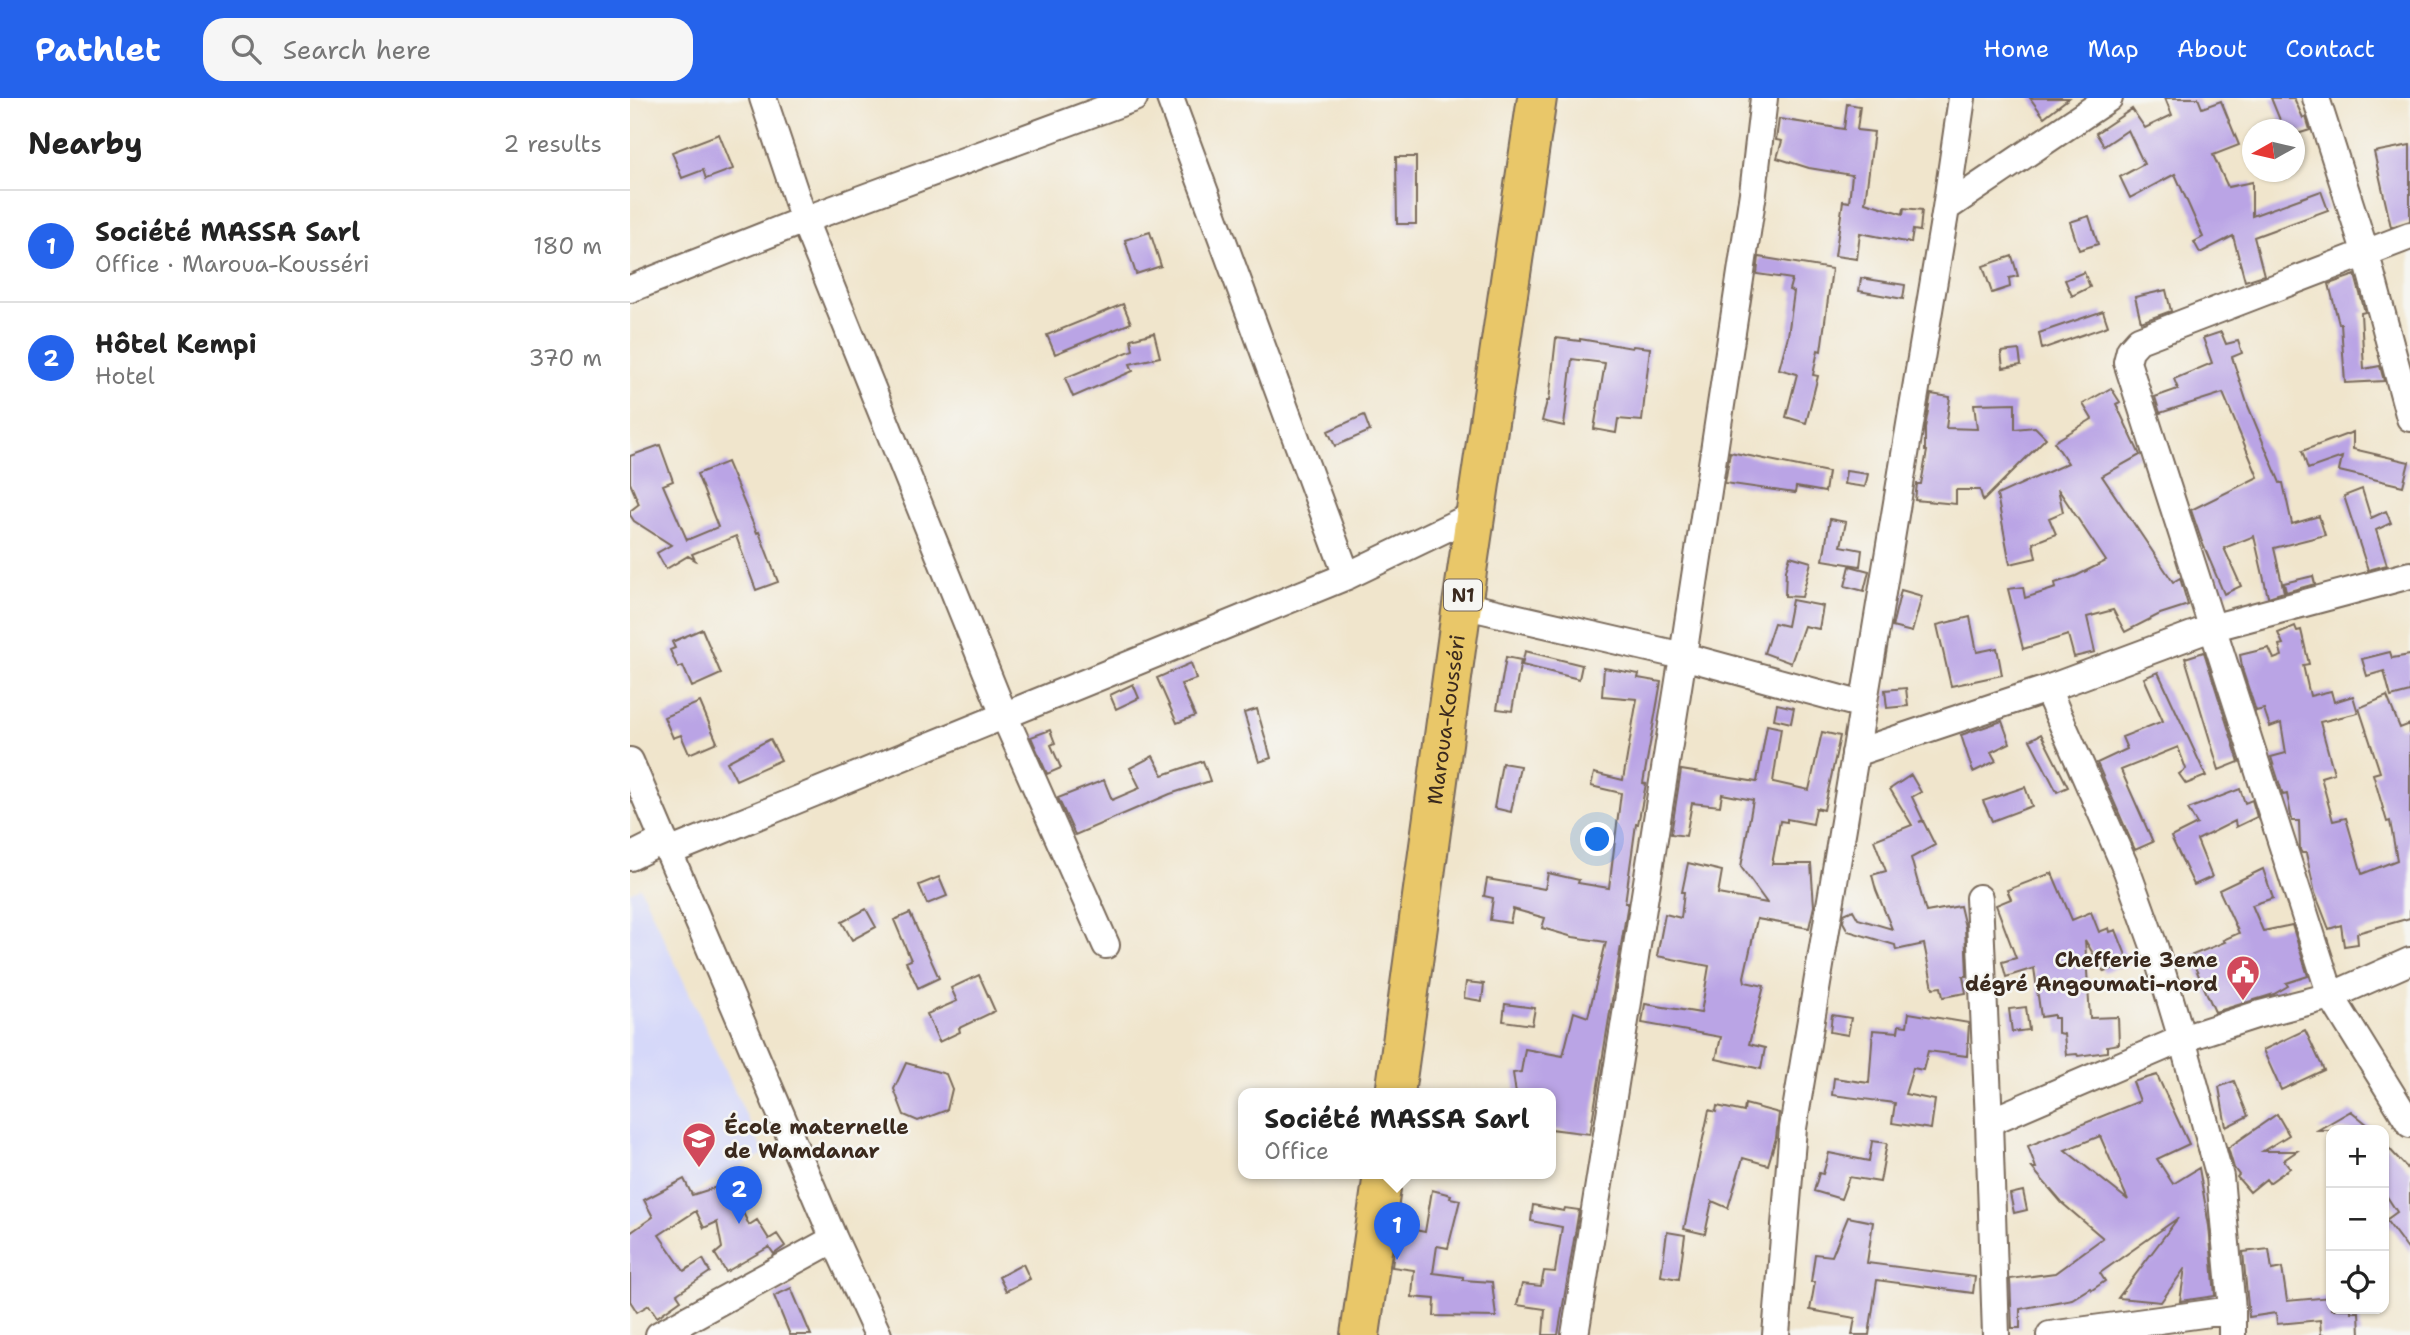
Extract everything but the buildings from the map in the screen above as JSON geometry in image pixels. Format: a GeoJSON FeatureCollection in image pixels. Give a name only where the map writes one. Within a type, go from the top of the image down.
{"type":"FeatureCollection","features":[{"type":"Feature","properties":{"kind":"highway","name":"Maroua-Kousséri"},"geometry":{"type":"LineString","coordinates":[[1396,1088],[1462,605],[1537,98]]}},
{"type":"Feature","properties":{"kind":"highway"},"geometry":{"type":"LineString","coordinates":[[1360,1335],[1383,1179]]}},
{"type":"Feature","properties":{"kind":"street"},"geometry":{"type":"LineString","coordinates":[[763,98],[804,220],[1004,715],[1106,946]]}},
{"type":"Feature","properties":{"kind":"street"},"geometry":{"type":"LineString","coordinates":[[630,289],[804,220],[1134,98]]}},
{"type":"Feature","properties":{"kind":"street"},"geometry":{"type":"LineString","coordinates":[[1170,98],[1347,576]]}},
{"type":"Feature","properties":{"kind":"street"},"geometry":{"type":"LineString","coordinates":[[1575,1335],[1683,656],[1753,193],[1764,98]]}},
{"type":"Feature","properties":{"kind":"street"},"geometry":{"type":"LineString","coordinates":[[1776,1335],[1793,1128],[1962,98]]}},
{"type":"Feature","properties":{"kind":"street"},"geometry":{"type":"LineString","coordinates":[[1946,208],[2109,98]]}},
{"type":"Feature","properties":{"kind":"street"},"geometry":{"type":"LineString","coordinates":[[2316,98],[2365,251],[2410,418]]}},
{"type":"Feature","properties":{"kind":"street"},"geometry":{"type":"LineString","coordinates":[[2410,236],[2365,251],[2140,340],[2130,350],[2127,362],[2331,996],[2410,1124]]}},
{"type":"Feature","properties":{"kind":"street"},"geometry":{"type":"LineString","coordinates":[[630,857],[667,846],[1004,715],[1347,576],[1476,514]]}},
{"type":"Feature","properties":{"kind":"street"},"geometry":{"type":"LineString","coordinates":[[1854,753],[2047,689],[2211,628],[2410,575]]}},
{"type":"Feature","properties":{"kind":"street"},"geometry":{"type":"LineString","coordinates":[[1462,605],[1683,656],[1863,705]]}},
{"type":"Feature","properties":{"kind":"street"},"geometry":{"type":"LineString","coordinates":[[2047,689],[2127,871],[2155,949],[2182,1039],[2220,1177],[2232,1323],[2050,1335]]}},
{"type":"Feature","properties":{"kind":"street"},"geometry":{"type":"LineString","coordinates":[[630,761],[834,1239],[878,1335]]}},
{"type":"Feature","properties":{"kind":"street"},"geometry":{"type":"LineString","coordinates":[[1979,898],[1996,1335]]}},
{"type":"Feature","properties":{"kind":"street"},"geometry":{"type":"LineString","coordinates":[[1989,1122],[2182,1039],[2256,1014],[2331,996],[2410,961]]}},
{"type":"Feature","properties":{"kind":"street"},"geometry":{"type":"LineString","coordinates":[[659,1335],[834,1239]]}},
{"type":"Feature","properties":{"kind":"shaded area"},"geometry":{"type":"Polygon","coordinates":[[[640,887],[764,1154],[630,1227],[630,892],[640,887]]]}},
{"type":"Feature","properties":{"kind":"place","name":"Chefferie 3eme dégré Angoumati-nord"},"geometry":{"type":"Point","coordinates":[2243,1002]}},
{"type":"Feature","properties":{"kind":"place","name":"École maternelle de Wamdanar"},"geometry":{"type":"Point","coordinates":[699,1169]}},
{"type":"Feature","properties":{"kind":"place","name":"Hôtel Kempi"},"geometry":{"type":"Point","coordinates":[739,1224]}},
{"type":"Feature","properties":{"kind":"place","name":"Société MASSA Sarl"},"geometry":{"type":"Point","coordinates":[1397,1260]}}]}
